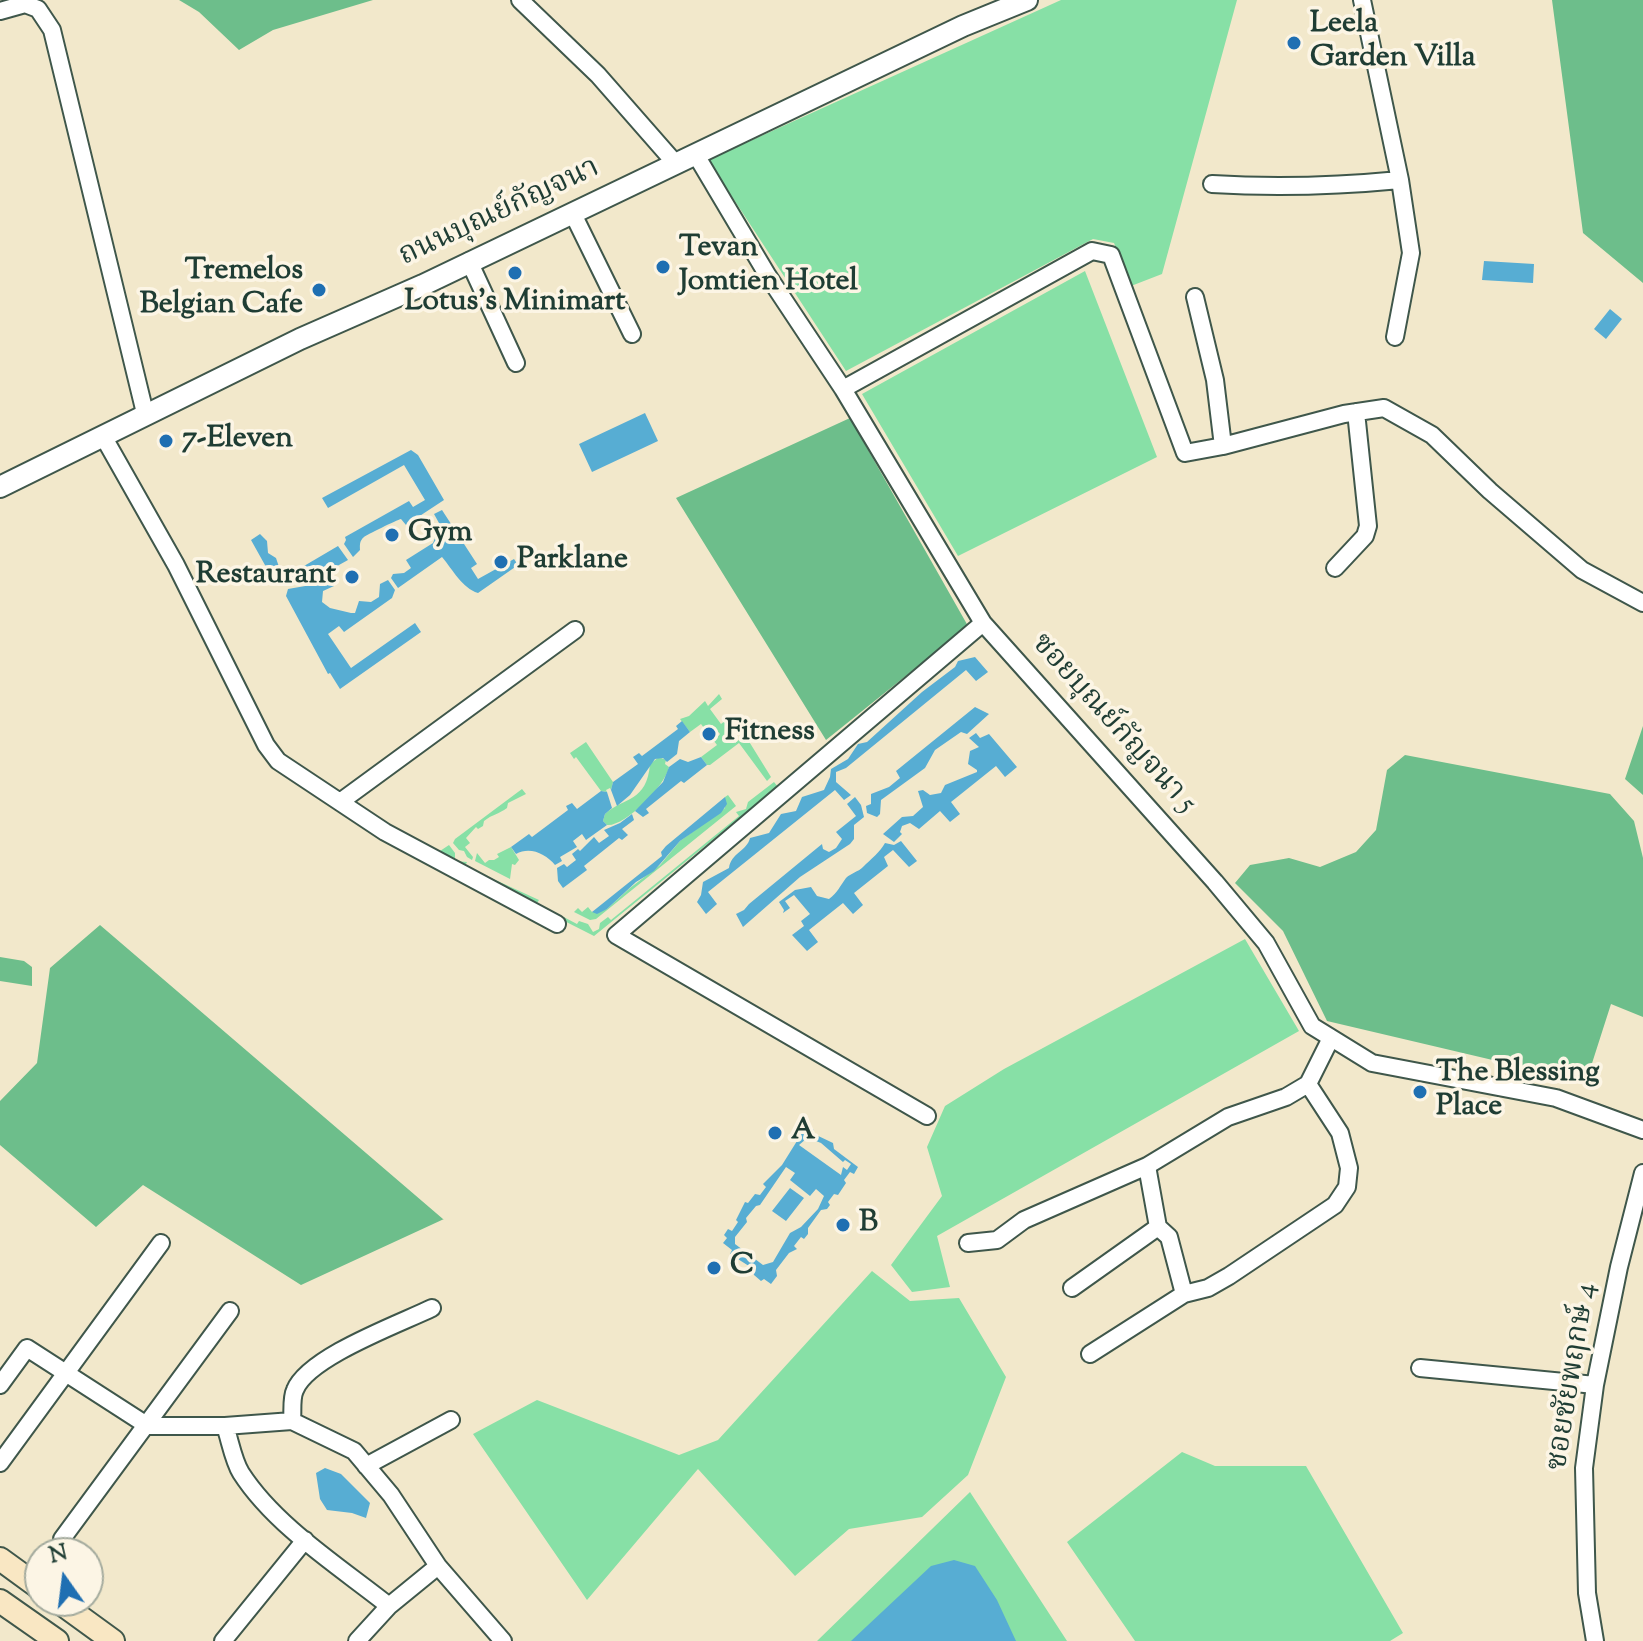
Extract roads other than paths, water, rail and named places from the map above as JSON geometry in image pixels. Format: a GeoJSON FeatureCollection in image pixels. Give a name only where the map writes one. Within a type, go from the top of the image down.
{"type":"FeatureCollection","features":[{"type":"Feature","properties":{"kind":"main road"},"geometry":{"type":"LineString","coordinates":[[0,1559],[24,1576]]}},
{"type":"Feature","properties":{"kind":"main road"},"geometry":{"type":"LineString","coordinates":[[0,1601],[57,1641]]}},
{"type":"Feature","properties":{"kind":"main road"},"geometry":{"type":"LineString","coordinates":[[80,1617],[113,1641]]}},
{"type":"Feature","properties":{"kind":"street"},"geometry":{"type":"LineString","coordinates":[[520,0],[598,75],[676,164]]}},
{"type":"Feature","properties":{"kind":"street","name":"ถนนบุณย์กัญจนา"},"geometry":{"type":"LineString","coordinates":[[0,487],[145,413],[573,214],[963,26],[1027,0]]}},
{"type":"Feature","properties":{"kind":"street"},"geometry":{"type":"LineString","coordinates":[[1362,0],[1400,180],[1411,253],[1395,337]]}},
{"type":"Feature","properties":{"kind":"street"},"geometry":{"type":"LineString","coordinates":[[0,11],[25,4],[38,9],[52,30],[145,413]]}},
{"type":"Feature","properties":{"kind":"street","name":"ซอยบุณย์กัญจนา 5"},"geometry":{"type":"LineString","coordinates":[[696,155],[768,276],[843,389],[983,623],[1266,943],[1312,1026],[1372,1063],[1556,1098],[1643,1130]]}},
{"type":"Feature","properties":{"kind":"street"},"geometry":{"type":"LineString","coordinates":[[1212,184],[1236,187],[1349,185],[1400,180]]}},
{"type":"Feature","properties":{"kind":"street"},"geometry":{"type":"LineString","coordinates":[[573,214],[632,334]]}},
{"type":"Feature","properties":{"kind":"street"},"geometry":{"type":"LineString","coordinates":[[843,389],[1092,251],[1111,255],[1185,453],[1384,408],[1432,435],[1490,491],[1582,570],[1643,603]]}},
{"type":"Feature","properties":{"kind":"street"},"geometry":{"type":"LineString","coordinates":[[469,261],[516,363]]}},
{"type":"Feature","properties":{"kind":"street"},"geometry":{"type":"LineString","coordinates":[[1195,297],[1215,380],[1223,446]]}},
{"type":"Feature","properties":{"kind":"street"},"geometry":{"type":"LineString","coordinates":[[1335,568],[1365,536],[1368,526],[1356,412]]}},
{"type":"Feature","properties":{"kind":"street"},"geometry":{"type":"LineString","coordinates":[[103,436],[176,565],[266,745],[278,761],[385,832],[557,924]]}},
{"type":"Feature","properties":{"kind":"street"},"geometry":{"type":"LineString","coordinates":[[927,1116],[616,935],[983,623]]}},
{"type":"Feature","properties":{"kind":"street"},"geometry":{"type":"LineString","coordinates":[[340,802],[575,630]]}},
{"type":"Feature","properties":{"kind":"street"},"geometry":{"type":"LineString","coordinates":[[968,1243],[997,1240],[1024,1220],[1147,1166],[1228,1117],[1286,1097],[1308,1084],[1331,1038]]}},
{"type":"Feature","properties":{"kind":"street"},"geometry":{"type":"LineString","coordinates":[[1090,1354],[1184,1294],[1208,1288],[1335,1205],[1347,1187],[1349,1168],[1340,1133],[1308,1084]]}},
{"type":"Feature","properties":{"kind":"street"},"geometry":{"type":"LineString","coordinates":[[1147,1166],[1158,1227],[1169,1237],[1184,1294]]}},
{"type":"Feature","properties":{"kind":"street","name":"ซอยชัยพฤกษ์ 4"},"geometry":{"type":"LineString","coordinates":[[1595,1641],[1587,1593],[1584,1468],[1595,1385],[1619,1267],[1643,1179]]}},
{"type":"Feature","properties":{"kind":"street"},"geometry":{"type":"LineString","coordinates":[[1072,1288],[1158,1227]]}},
{"type":"Feature","properties":{"kind":"street"},"geometry":{"type":"LineString","coordinates":[[0,1463],[161,1243]]}},
{"type":"Feature","properties":{"kind":"street"},"geometry":{"type":"LineString","coordinates":[[292,1421],[294,1390],[310,1369],[328,1357],[432,1308]]}},
{"type":"Feature","properties":{"kind":"street"},"geometry":{"type":"LineString","coordinates":[[64,1537],[230,1311]]}},
{"type":"Feature","properties":{"kind":"street"},"geometry":{"type":"LineString","coordinates":[[0,1385],[27,1348],[148,1426],[225,1426],[292,1421],[354,1451],[391,1495],[438,1566],[501,1640]]}},
{"type":"Feature","properties":{"kind":"street"},"geometry":{"type":"LineString","coordinates":[[1420,1368],[1595,1385]]}},
{"type":"Feature","properties":{"kind":"street"},"geometry":{"type":"LineString","coordinates":[[366,1466],[451,1420]]}},
{"type":"Feature","properties":{"kind":"street"},"geometry":{"type":"LineString","coordinates":[[225,1426],[240,1471],[264,1500],[305,1540],[389,1606]]}},
{"type":"Feature","properties":{"kind":"street"},"geometry":{"type":"LineString","coordinates":[[223,1641],[305,1540]]}},
{"type":"Feature","properties":{"kind":"street"},"geometry":{"type":"LineString","coordinates":[[357,1641],[389,1606],[438,1566]]}},
{"type":"Feature","properties":{"kind":"water"},"geometry":{"type":"Polygon","coordinates":[[[1484,261],[1534,264],[1533,283],[1482,280],[1484,261]]]}},
{"type":"Feature","properties":{"kind":"water"},"geometry":{"type":"Polygon","coordinates":[[[1610,309],[1622,319],[1606,339],[1594,329],[1610,309]]]}},
{"type":"Feature","properties":{"kind":"water"},"geometry":{"type":"Polygon","coordinates":[[[645,413],[658,441],[592,472],[579,444],[645,413]]]}},
{"type":"Feature","properties":{"kind":"water"},"geometry":{"type":"Polygon","coordinates":[[[411,450],[418,455],[444,500],[406,525],[401,519],[366,536],[353,557],[344,544],[345,537],[409,501],[413,507],[425,500],[404,465],[328,508],[322,498],[411,450]]]}},
{"type":"Feature","properties":{"kind":"water"},"geometry":{"type":"Polygon","coordinates":[[[442,510],[477,564],[471,568],[478,579],[514,559],[518,565],[478,593],[462,583],[442,557],[398,588],[391,578],[393,574],[404,573],[411,568],[406,560],[433,543],[433,532],[444,532],[434,514],[442,510]]]}},
{"type":"Feature","properties":{"kind":"water"},"geometry":{"type":"Polygon","coordinates":[[[260,534],[267,541],[268,553],[276,558],[282,576],[338,546],[348,560],[321,575],[308,575],[288,584],[275,583],[251,540],[260,534]]]}},
{"type":"Feature","properties":{"kind":"water"},"geometry":{"type":"Polygon","coordinates":[[[328,576],[334,586],[323,591],[322,602],[330,608],[351,613],[355,613],[359,601],[371,602],[379,597],[380,584],[388,580],[395,590],[392,598],[344,632],[339,626],[328,634],[351,668],[415,623],[421,632],[340,689],[328,674],[286,596],[288,589],[311,585],[328,576]]]}},
{"type":"Feature","properties":{"kind":"water"},"geometry":{"type":"Polygon","coordinates":[[[975,657],[988,672],[976,681],[966,670],[846,768],[836,772],[836,782],[851,795],[844,800],[835,790],[708,892],[717,904],[706,914],[697,902],[703,882],[729,868],[750,838],[769,833],[781,814],[796,811],[802,797],[824,790],[831,769],[848,759],[858,744],[867,742],[955,667],[958,661],[975,657]]]}},
{"type":"Feature","properties":{"kind":"water"},"geometry":{"type":"Polygon","coordinates":[[[975,707],[989,714],[967,734],[961,732],[935,750],[925,768],[881,800],[877,817],[867,813],[866,806],[871,804],[871,794],[889,787],[900,778],[896,771],[975,707]]]}},
{"type":"Feature","properties":{"kind":"water"},"geometry":{"type":"Polygon","coordinates":[[[682,721],[690,732],[679,741],[677,754],[667,762],[663,758],[655,759],[630,795],[617,806],[611,790],[613,782],[638,764],[633,757],[639,753],[642,756],[678,729],[676,726],[682,721]]]}},
{"type":"Feature","properties":{"kind":"water"},"geometry":{"type":"Polygon","coordinates":[[[976,733],[980,738],[989,734],[1017,767],[1005,777],[996,766],[951,802],[960,814],[950,822],[940,811],[919,829],[910,823],[902,826],[902,834],[894,842],[883,834],[902,817],[913,816],[923,807],[918,791],[923,790],[930,795],[941,793],[945,785],[977,772],[968,764],[970,751],[979,747],[969,738],[976,733]]]}},
{"type":"Feature","properties":{"kind":"water"},"geometry":{"type":"Polygon","coordinates":[[[701,757],[707,765],[646,809],[649,813],[643,817],[635,811],[663,782],[669,767],[680,759],[688,762],[701,757]]]}},
{"type":"Feature","properties":{"kind":"water"},"geometry":{"type":"Polygon","coordinates":[[[601,791],[607,792],[612,808],[605,814],[603,821],[607,825],[586,840],[582,834],[573,841],[577,847],[560,857],[562,861],[555,865],[537,852],[516,854],[511,847],[529,834],[532,837],[568,810],[566,806],[572,803],[577,809],[601,791]]]}},
{"type":"Feature","properties":{"kind":"water"},"geometry":{"type":"Polygon","coordinates":[[[725,797],[727,804],[721,813],[680,841],[654,871],[636,882],[607,909],[597,914],[592,912],[662,856],[661,852],[666,846],[725,797]]]}},
{"type":"Feature","properties":{"kind":"water"},"geometry":{"type":"Polygon","coordinates":[[[855,797],[864,817],[854,825],[854,839],[850,844],[800,877],[743,927],[736,914],[822,844],[823,849],[829,852],[836,848],[842,839],[836,832],[856,816],[847,804],[855,797]]]}},
{"type":"Feature","properties":{"kind":"water"},"geometry":{"type":"Polygon","coordinates":[[[632,814],[634,820],[622,829],[628,835],[622,840],[619,838],[584,866],[587,870],[563,888],[558,881],[557,868],[564,864],[567,867],[576,860],[572,854],[578,849],[580,851],[594,837],[599,843],[609,836],[604,830],[632,814]]]}},
{"type":"Feature","properties":{"kind":"water"},"geometry":{"type":"Polygon","coordinates":[[[901,841],[917,861],[909,867],[893,850],[884,857],[888,866],[854,893],[863,905],[853,914],[843,903],[809,930],[818,942],[807,951],[792,935],[804,926],[801,921],[810,914],[794,895],[785,901],[790,908],[783,913],[779,902],[795,890],[811,887],[817,896],[829,899],[846,878],[863,867],[885,843],[894,845],[901,841]]]}},
{"type":"Feature","properties":{"kind":"water"},"geometry":{"type":"Polygon","coordinates":[[[807,1125],[814,1130],[812,1133],[833,1143],[834,1149],[858,1167],[854,1174],[850,1172],[844,1180],[846,1183],[838,1195],[834,1194],[828,1202],[830,1205],[827,1209],[821,1210],[804,1239],[801,1237],[794,1246],[797,1249],[789,1253],[776,1270],[777,1276],[771,1284],[764,1279],[761,1281],[752,1268],[730,1254],[732,1250],[723,1243],[728,1229],[732,1231],[738,1222],[736,1220],[745,1202],[748,1203],[755,1194],[760,1195],[766,1187],[763,1184],[782,1165],[807,1125]],[[808,1132],[799,1145],[841,1175],[843,1167],[847,1170],[851,1164],[845,1160],[843,1162],[821,1143],[811,1139],[813,1136],[808,1132]],[[786,1167],[735,1237],[735,1244],[763,1265],[773,1262],[790,1233],[801,1227],[818,1209],[824,1196],[816,1189],[810,1196],[790,1180],[795,1173],[786,1167]]]}},
{"type":"Feature","properties":{"kind":"water"},"geometry":{"type":"Polygon","coordinates":[[[790,1188],[804,1198],[786,1221],[772,1211],[790,1188]]]}},
{"type":"Feature","properties":{"kind":"water"},"geometry":{"type":"Polygon","coordinates":[[[325,1468],[341,1474],[370,1503],[366,1518],[327,1510],[320,1499],[316,1473],[325,1468]]]}},
{"type":"Feature","properties":{"kind":"water"},"geometry":{"type":"Polygon","coordinates":[[[954,1560],[975,1566],[997,1600],[1016,1641],[851,1641],[931,1566],[954,1560]]]}},
{"type":"Feature","properties":{"kind":"place","name":"Leela Garden Villa"},"geometry":{"type":"Point","coordinates":[1294,43]}},
{"type":"Feature","properties":{"kind":"place","name":"Tevan Jomtien Hotel"},"geometry":{"type":"Point","coordinates":[663,267]}},
{"type":"Feature","properties":{"kind":"place","name":"Lotus's Minimart"},"geometry":{"type":"Point","coordinates":[515,273]}},
{"type":"Feature","properties":{"kind":"place","name":"Tremelos Belgian Cafe"},"geometry":{"type":"Point","coordinates":[319,290]}},
{"type":"Feature","properties":{"kind":"place","name":"7-Eleven"},"geometry":{"type":"Point","coordinates":[166,441]}},
{"type":"Feature","properties":{"kind":"place","name":"Gym"},"geometry":{"type":"Point","coordinates":[392,535]}},
{"type":"Feature","properties":{"kind":"place","name":"Parklane"},"geometry":{"type":"Point","coordinates":[501,562]}},
{"type":"Feature","properties":{"kind":"place","name":"Restaurant"},"geometry":{"type":"Point","coordinates":[352,577]}},
{"type":"Feature","properties":{"kind":"place","name":"Fitness"},"geometry":{"type":"Point","coordinates":[709,734]}},
{"type":"Feature","properties":{"kind":"place","name":"The Blessing Place"},"geometry":{"type":"Point","coordinates":[1420,1092]}},
{"type":"Feature","properties":{"kind":"place","name":"A"},"geometry":{"type":"Point","coordinates":[775,1133]}},
{"type":"Feature","properties":{"kind":"place","name":"B"},"geometry":{"type":"Point","coordinates":[843,1225]}},
{"type":"Feature","properties":{"kind":"place","name":"C"},"geometry":{"type":"Point","coordinates":[714,1268]}}]}
